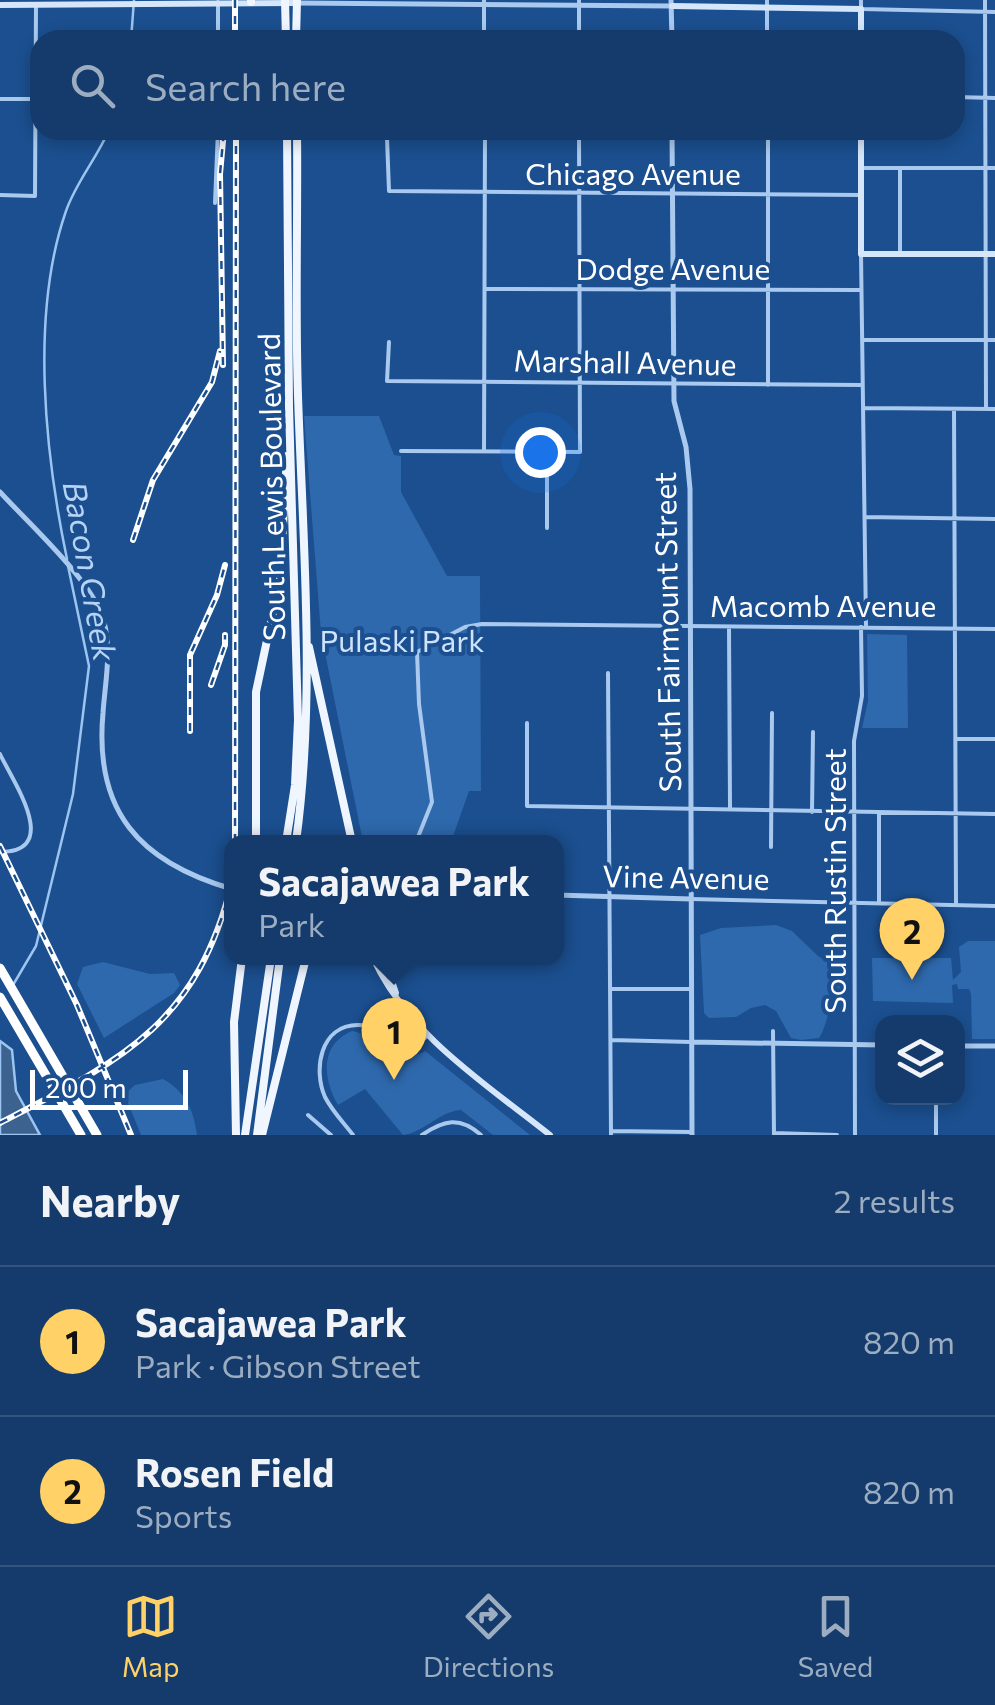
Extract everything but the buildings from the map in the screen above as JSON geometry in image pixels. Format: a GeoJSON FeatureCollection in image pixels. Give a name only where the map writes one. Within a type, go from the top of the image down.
{"type":"FeatureCollection","features":[{"type":"Feature","properties":{"kind":"highway"},"geometry":{"type":"LineString","coordinates":[[0,968],[97,1135]]}},
{"type":"Feature","properties":{"kind":"highway"},"geometry":{"type":"LineString","coordinates":[[0,997],[80,1135]]}},
{"type":"Feature","properties":{"kind":"main road"},"geometry":{"type":"LineString","coordinates":[[285,1],[286,30]]}},
{"type":"Feature","properties":{"kind":"main road"},"geometry":{"type":"LineString","coordinates":[[0,5],[297,1],[296,30]]}},
{"type":"Feature","properties":{"kind":"main road"},"geometry":{"type":"LineString","coordinates":[[672,2],[861,4],[861,30]]}},
{"type":"Feature","properties":{"kind":"main road","name":"South Lewis Boulevard"},"geometry":{"type":"LineString","coordinates":[[287,140],[289,407],[298,720],[295,785],[287,835]]}},
{"type":"Feature","properties":{"kind":"main road","name":"South Lewis Boulevard"},"geometry":{"type":"LineString","coordinates":[[296,140],[305,771],[297,835]]}},
{"type":"Feature","properties":{"kind":"main road","name":"South Rustin Street"},"geometry":{"type":"LineString","coordinates":[[861,140],[861,254]]}},
{"type":"Feature","properties":{"kind":"main road"},"geometry":{"type":"LineString","coordinates":[[861,254],[991,254]]}},
{"type":"Feature","properties":{"kind":"main road"},"geometry":{"type":"LineString","coordinates":[[256,835],[256,692],[280,579],[289,407]]}},
{"type":"Feature","properties":{"kind":"main road"},"geometry":{"type":"LineString","coordinates":[[304,612],[316,687],[350,835]]}},
{"type":"Feature","properties":{"kind":"main road"},"geometry":{"type":"LineString","coordinates":[[236,1135],[234,1022],[241,965]]}},
{"type":"Feature","properties":{"kind":"main road"},"geometry":{"type":"LineString","coordinates":[[245,1135],[270,965]]}},
{"type":"Feature","properties":{"kind":"main road"},"geometry":{"type":"LineString","coordinates":[[259,1135],[279,965]]}},
{"type":"Feature","properties":{"kind":"main road"},"geometry":{"type":"LineString","coordinates":[[259,1135],[304,965]]}},
{"type":"Feature","properties":{"kind":"main road"},"geometry":{"type":"LineString","coordinates":[[376,965],[384,981],[428,1035],[550,1135]]}},
{"type":"Feature","properties":{"kind":"main road"},"geometry":{"type":"LineString","coordinates":[[386,965],[396,994]]}},
{"type":"Feature","properties":{"kind":"street"},"geometry":{"type":"LineString","coordinates":[[985,0],[985,168],[991,254],[985,340],[986,409]]}},
{"type":"Feature","properties":{"kind":"street"},"geometry":{"type":"LineString","coordinates":[[297,1],[672,2],[672,30]]}},
{"type":"Feature","properties":{"kind":"street"},"geometry":{"type":"LineString","coordinates":[[218,2],[218,30]]}},
{"type":"Feature","properties":{"kind":"street"},"geometry":{"type":"LineString","coordinates":[[484,2],[484,30]]}},
{"type":"Feature","properties":{"kind":"street"},"geometry":{"type":"LineString","coordinates":[[579,3],[579,30]]}},
{"type":"Feature","properties":{"kind":"street"},"geometry":{"type":"LineString","coordinates":[[36,4],[36,30]]}},
{"type":"Feature","properties":{"kind":"street"},"geometry":{"type":"LineString","coordinates":[[767,4],[768,30]]}},
{"type":"Feature","properties":{"kind":"street"},"geometry":{"type":"LineString","coordinates":[[861,4],[995,12]]}},
{"type":"Feature","properties":{"kind":"street"},"geometry":{"type":"LineString","coordinates":[[965,98],[995,98]]}},
{"type":"Feature","properties":{"kind":"street"},"geometry":{"type":"LineString","coordinates":[[0,99],[30,99]]}},
{"type":"Feature","properties":{"kind":"street"},"geometry":{"type":"LineString","coordinates":[[0,195],[34,196],[35,140]]}},
{"type":"Feature","properties":{"kind":"street"},"geometry":{"type":"LineString","coordinates":[[215,203],[218,140]]}},
{"type":"Feature","properties":{"kind":"street"},"geometry":{"type":"LineString","coordinates":[[387,140],[389,200]]}},
{"type":"Feature","properties":{"kind":"street"},"geometry":{"type":"LineString","coordinates":[[484,452],[485,140]]}},
{"type":"Feature","properties":{"kind":"street"},"geometry":{"type":"LineString","coordinates":[[401,451],[580,452],[579,140]]}},
{"type":"Feature","properties":{"kind":"street","name":"South Fairmount Street"},"geometry":{"type":"LineString","coordinates":[[672,140],[675,412],[689,467],[692,1134]]}},
{"type":"Feature","properties":{"kind":"street"},"geometry":{"type":"LineString","coordinates":[[768,140],[768,385]]}},
{"type":"Feature","properties":{"kind":"street"},"geometry":{"type":"LineString","coordinates":[[861,168],[995,168]]}},
{"type":"Feature","properties":{"kind":"street"},"geometry":{"type":"LineString","coordinates":[[900,168],[900,254]]}},
{"type":"Feature","properties":{"kind":"street","name":"Chicago Avenue"},"geometry":{"type":"LineString","coordinates":[[388,192],[861,194]]}},
{"type":"Feature","properties":{"kind":"street","name":"South Rustin Street"},"geometry":{"type":"LineString","coordinates":[[855,1135],[854,740],[862,696],[866,517],[861,254]]}},
{"type":"Feature","properties":{"kind":"street","name":"Dodge Avenue"},"geometry":{"type":"LineString","coordinates":[[485,289],[861,290]]}},
{"type":"Feature","properties":{"kind":"street"},"geometry":{"type":"LineString","coordinates":[[862,340],[995,340]]}},
{"type":"Feature","properties":{"kind":"street","name":"Marshall Avenue"},"geometry":{"type":"LineString","coordinates":[[389,342],[388,380],[862,385]]}},
{"type":"Feature","properties":{"kind":"street"},"geometry":{"type":"LineString","coordinates":[[863,408],[995,409]]}},
{"type":"Feature","properties":{"kind":"street"},"geometry":{"type":"LineString","coordinates":[[954,409],[956,905]]}},
{"type":"Feature","properties":{"kind":"street"},"geometry":{"type":"LineString","coordinates":[[547,452],[547,528]]}},
{"type":"Feature","properties":{"kind":"street"},"geometry":{"type":"LineString","coordinates":[[0,492],[94,598],[105,623],[108,644],[101,754],[114,805],[135,836],[160,858],[224,887]]}},
{"type":"Feature","properties":{"kind":"street"},"geometry":{"type":"LineString","coordinates":[[866,517],[995,519]]}},
{"type":"Feature","properties":{"kind":"street","name":"Macomb Avenue"},"geometry":{"type":"LineString","coordinates":[[419,835],[432,802],[419,704],[417,652],[465,627],[482,624],[995,629]]}},
{"type":"Feature","properties":{"kind":"street"},"geometry":{"type":"LineString","coordinates":[[729,627],[730,809]]}},
{"type":"Feature","properties":{"kind":"street"},"geometry":{"type":"LineString","coordinates":[[608,673],[611,1133],[692,1134]]}},
{"type":"Feature","properties":{"kind":"street"},"geometry":{"type":"LineString","coordinates":[[771,848],[772,713]]}},
{"type":"Feature","properties":{"kind":"street"},"geometry":{"type":"LineString","coordinates":[[527,723],[527,806],[995,814]]}},
{"type":"Feature","properties":{"kind":"street"},"geometry":{"type":"LineString","coordinates":[[812,812],[813,732]]}},
{"type":"Feature","properties":{"kind":"street"},"geometry":{"type":"LineString","coordinates":[[956,739],[995,739]]}},
{"type":"Feature","properties":{"kind":"street"},"geometry":{"type":"LineString","coordinates":[[0,754],[32,823],[26,840],[15,850],[0,852]]}},
{"type":"Feature","properties":{"kind":"street"},"geometry":{"type":"LineString","coordinates":[[879,813],[879,902]]}},
{"type":"Feature","properties":{"kind":"street","name":"Vine Avenue"},"geometry":{"type":"LineString","coordinates":[[564,895],[995,906]]}},
{"type":"Feature","properties":{"kind":"street"},"geometry":{"type":"LineString","coordinates":[[610,989],[692,989]]}},
{"type":"Feature","properties":{"kind":"street"},"geometry":{"type":"LineString","coordinates":[[353,1135],[329,1104],[321,1086],[319,1065],[327,1040],[345,1027],[364,1026],[405,1050],[428,1035]]}},
{"type":"Feature","properties":{"kind":"street"},"geometry":{"type":"LineString","coordinates":[[773,1031],[774,1134],[838,1135]]}},
{"type":"Feature","properties":{"kind":"street"},"geometry":{"type":"LineString","coordinates":[[610,1040],[875,1044]]}},
{"type":"Feature","properties":{"kind":"street"},"geometry":{"type":"LineString","coordinates":[[965,1046],[995,1046]]}},
{"type":"Feature","properties":{"kind":"street"},"geometry":{"type":"LineString","coordinates":[[936,1105],[936,1135]]}},
{"type":"Feature","properties":{"kind":"street"},"geometry":{"type":"LineString","coordinates":[[308,1115],[331,1135]]}},
{"type":"Feature","properties":{"kind":"street"},"geometry":{"type":"LineString","coordinates":[[422,1135],[445,1122],[464,1122],[481,1135]]}},
{"type":"Feature","properties":{"kind":"green space","name":"Pulaski Park"},"geometry":{"type":"Polygon","coordinates":[[[304,416],[379,416],[394,455],[401,456],[401,492],[447,576],[480,576],[481,791],[469,791],[453,835],[362,835],[321,633],[304,416]]]}},
{"type":"Feature","properties":{"kind":"green space"},"geometry":{"type":"Polygon","coordinates":[[[867,634],[907,635],[908,728],[862,728],[868,701],[867,634]]]}},
{"type":"Feature","properties":{"kind":"green space"},"geometry":{"type":"Polygon","coordinates":[[[776,925],[792,931],[818,956],[848,974],[819,1038],[791,1038],[776,1011],[765,1005],[736,1017],[709,1018],[704,1013],[700,935],[721,928],[776,925]]]}},
{"type":"Feature","properties":{"kind":"green space"},"geometry":{"type":"Polygon","coordinates":[[[968,941],[995,941],[995,1039],[972,1039],[971,994],[969,989],[958,989],[957,984],[952,985],[953,1003],[873,1001],[872,958],[951,958],[953,980],[961,972],[959,947],[968,941]]]}},
{"type":"Feature","properties":{"kind":"green space"},"geometry":{"type":"Polygon","coordinates":[[[103,962],[150,974],[174,973],[180,985],[174,993],[104,1038],[77,984],[83,967],[103,962]]]}},
{"type":"Feature","properties":{"kind":"green space"},"geometry":{"type":"Polygon","coordinates":[[[352,1031],[403,1057],[425,1051],[530,1135],[493,1135],[461,1110],[403,1135],[365,1089],[338,1105],[329,1084],[327,1064],[334,1045],[352,1031]]]}},
{"type":"Feature","properties":{"kind":"green space"},"geometry":{"type":"Polygon","coordinates":[[[163,1079],[187,1102],[197,1135],[141,1135],[127,1092],[135,1085],[163,1079]]]}},
{"type":"Feature","properties":{"kind":"shaded area"},"geometry":{"type":"Polygon","coordinates":[[[0,1041],[12,1050],[16,1091],[40,1135],[0,1135],[0,1041]]]}},
{"type":"Feature","properties":{"kind":"waterway","name":"Bacon Creek"},"geometry":{"type":"LineString","coordinates":[[132,30],[134,0]]}},
{"type":"Feature","properties":{"kind":"waterway","name":"Bacon Creek"},"geometry":{"type":"LineString","coordinates":[[67,559],[48,430],[48,294],[66,211],[104,140]]}},
{"type":"Feature","properties":{"kind":"waterway","name":"Bacon Creek"},"geometry":{"type":"LineString","coordinates":[[13,985],[36,946],[73,794],[89,666],[68,566]]}},
{"type":"Feature","properties":{"kind":"railway"},"geometry":{"type":"LineString","coordinates":[[235,0],[235,30]]}},
{"type":"Feature","properties":{"kind":"railway"},"geometry":{"type":"LineString","coordinates":[[223,140],[220,174],[223,365]]}},
{"type":"Feature","properties":{"kind":"railway"},"geometry":{"type":"LineString","coordinates":[[235,835],[236,140]]}},
{"type":"Feature","properties":{"kind":"railway"},"geometry":{"type":"LineString","coordinates":[[133,540],[153,480],[212,382],[220,351]]}},
{"type":"Feature","properties":{"kind":"railway"},"geometry":{"type":"LineString","coordinates":[[190,731],[190,655],[217,595],[225,565]]}},
{"type":"Feature","properties":{"kind":"railway"},"geometry":{"type":"LineString","coordinates":[[211,685],[225,635]]}},
{"type":"Feature","properties":{"kind":"railway"},"geometry":{"type":"LineString","coordinates":[[0,846],[77,1005],[131,1135]]}},
{"type":"Feature","properties":{"kind":"railway"},"geometry":{"type":"LineString","coordinates":[[0,1123],[83,1079],[149,1032],[198,971],[224,908]]}},
{"type":"Feature","properties":{"kind":"place","name":"Rosen Field"},"geometry":{"type":"Point","coordinates":[912,980]}},
{"type":"Feature","properties":{"kind":"place","name":"Sacajawea Park"},"geometry":{"type":"Point","coordinates":[394,1080]}}]}
